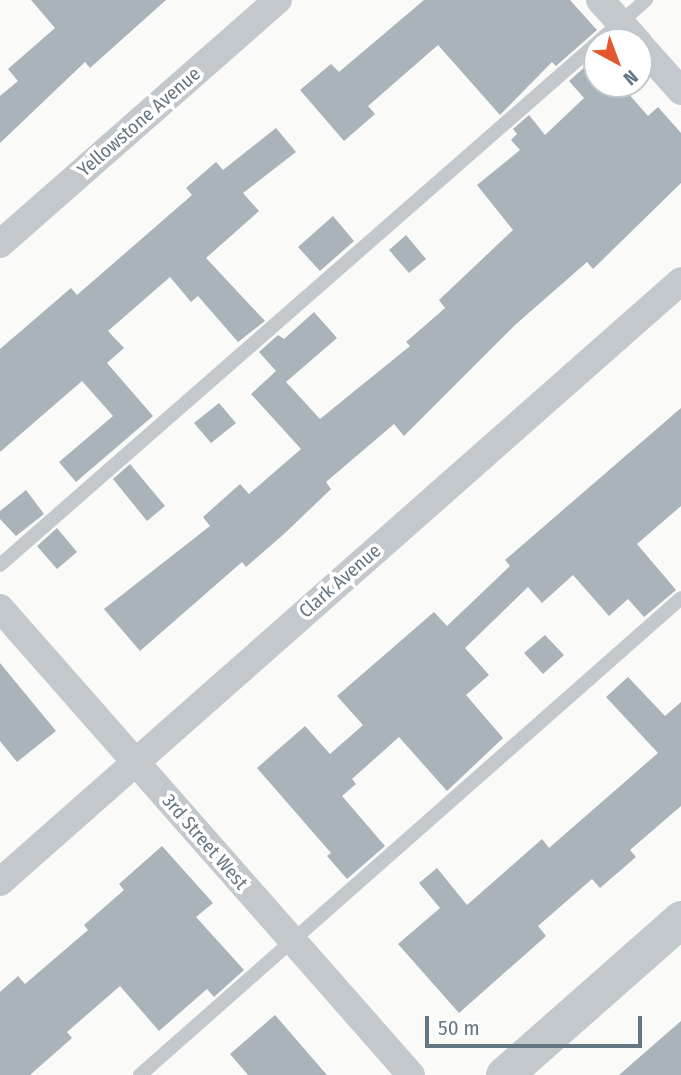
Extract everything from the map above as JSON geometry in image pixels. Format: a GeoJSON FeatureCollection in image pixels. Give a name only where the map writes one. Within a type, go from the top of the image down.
{"type":"FeatureCollection","features":[{"type":"Feature","properties":{"kind":"street","name":"Yellowstone Avenue"},"geometry":{"type":"LineString","coordinates":[[0,244],[278,0]]}},
{"type":"Feature","properties":{"kind":"street"},"geometry":{"type":"LineString","coordinates":[[600,0],[625,28]]}},
{"type":"Feature","properties":{"kind":"street"},"geometry":{"type":"LineString","coordinates":[[653,60],[681,91]]}},
{"type":"Feature","properties":{"kind":"street","name":"Clark Avenue"},"geometry":{"type":"LineString","coordinates":[[0,882],[681,281]]}},
{"type":"Feature","properties":{"kind":"street","name":"3rd Street West"},"geometry":{"type":"LineString","coordinates":[[0,608],[411,1075]]}},
{"type":"Feature","properties":{"kind":"street"},"geometry":{"type":"LineString","coordinates":[[504,1075],[681,919]]}},
{"type":"Feature","properties":{"kind":"lane"},"geometry":{"type":"LineString","coordinates":[[635,28],[646,0]]}},
{"type":"Feature","properties":{"kind":"lane"},"geometry":{"type":"LineString","coordinates":[[0,565],[583,56]]}},
{"type":"Feature","properties":{"kind":"lane"},"geometry":{"type":"LineString","coordinates":[[140,1075],[681,598]]}},
{"type":"Feature","properties":{"kind":"building"},"geometry":{"type":"Polygon","coordinates":[[[31,0],[166,0],[90,68],[85,62],[0,143],[0,96],[18,81],[8,69],[55,28],[31,0]]]}},
{"type":"Feature","properties":{"kind":"building"},"geometry":{"type":"Polygon","coordinates":[[[424,0],[570,0],[595,28],[583,28],[583,42],[556,66],[552,62],[500,115],[438,45],[368,106],[375,114],[344,141],[300,90],[331,64],[339,72],[424,0]]]}},
{"type":"Feature","properties":{"kind":"building"},"geometry":{"type":"Polygon","coordinates":[[[583,68],[583,97],[569,81],[583,68]]]}},
{"type":"Feature","properties":{"kind":"building"},"geometry":{"type":"Polygon","coordinates":[[[584,98],[632,98],[648,116],[658,107],[681,133],[681,183],[593,269],[587,262],[515,325],[404,436],[394,424],[326,482],[331,489],[284,534],[246,567],[242,562],[140,651],[104,609],[210,526],[203,517],[240,484],[249,494],[301,449],[251,394],[276,371],[259,352],[278,335],[284,339],[314,312],[337,338],[286,382],[320,419],[410,346],[406,342],[445,308],[439,300],[513,230],[477,185],[520,150],[511,140],[517,134],[513,129],[529,115],[545,135],[584,98]]]}},
{"type":"Feature","properties":{"kind":"building"},"geometry":{"type":"Polygon","coordinates":[[[276,128],[296,152],[243,193],[259,211],[206,258],[265,321],[238,342],[198,296],[191,302],[170,277],[108,331],[124,348],[107,363],[153,416],[76,482],[59,462],[113,416],[82,381],[0,452],[0,349],[71,288],[77,295],[192,195],[186,188],[216,162],[223,170],[276,128]]]}},
{"type":"Feature","properties":{"kind":"building"},"geometry":{"type":"Polygon","coordinates":[[[333,216],[354,241],[320,271],[298,247],[333,216]]]}},
{"type":"Feature","properties":{"kind":"building"},"geometry":{"type":"Polygon","coordinates":[[[406,235],[426,259],[409,273],[389,250],[406,235]]]}},
{"type":"Feature","properties":{"kind":"building"},"geometry":{"type":"Polygon","coordinates":[[[219,403],[236,423],[211,443],[194,423],[219,403]]]}},
{"type":"Feature","properties":{"kind":"building"},"geometry":{"type":"Polygon","coordinates":[[[681,408],[681,506],[637,544],[676,590],[644,617],[628,599],[609,616],[573,575],[542,603],[528,587],[465,648],[489,675],[466,695],[503,738],[447,791],[399,737],[352,779],[356,784],[342,796],[385,846],[347,879],[327,856],[331,853],[257,768],[305,726],[330,754],[363,725],[337,696],[434,612],[447,626],[510,566],[505,560],[681,408]]]}},
{"type":"Feature","properties":{"kind":"building"},"geometry":{"type":"Polygon","coordinates":[[[130,464],[165,506],[147,521],[113,479],[130,464]]]}},
{"type":"Feature","properties":{"kind":"building"},"geometry":{"type":"Polygon","coordinates":[[[26,490],[44,514],[16,536],[0,519],[0,511],[26,490]]]}},
{"type":"Feature","properties":{"kind":"building"},"geometry":{"type":"Polygon","coordinates":[[[57,528],[77,552],[57,569],[37,546],[57,528]]]}},
{"type":"Feature","properties":{"kind":"building"},"geometry":{"type":"Polygon","coordinates":[[[545,635],[564,655],[543,674],[524,653],[545,635]]]}},
{"type":"Feature","properties":{"kind":"building"},"geometry":{"type":"Polygon","coordinates":[[[0,663],[56,731],[17,762],[0,741],[0,663]]]}},
{"type":"Feature","properties":{"kind":"building"},"geometry":{"type":"Polygon","coordinates":[[[628,677],[665,716],[681,702],[681,806],[630,850],[636,857],[600,888],[592,879],[538,926],[546,936],[459,1013],[398,944],[440,908],[419,883],[437,868],[467,905],[542,839],[549,848],[658,753],[606,697],[628,677]]]}},
{"type":"Feature","properties":{"kind":"building"},"geometry":{"type":"Polygon","coordinates":[[[162,846],[213,903],[196,917],[244,970],[214,997],[207,989],[159,1031],[120,986],[67,1032],[72,1038],[30,1075],[0,1075],[0,992],[18,976],[25,984],[88,930],[84,925],[124,890],[119,884],[162,846]]]}},
{"type":"Feature","properties":{"kind":"building"},"geometry":{"type":"Polygon","coordinates":[[[275,1015],[327,1075],[248,1075],[230,1054],[275,1015]]]}},
{"type":"Feature","properties":{"kind":"building"},"geometry":{"type":"Polygon","coordinates":[[[681,1021],[681,1075],[619,1075],[681,1021]]]}}]}
